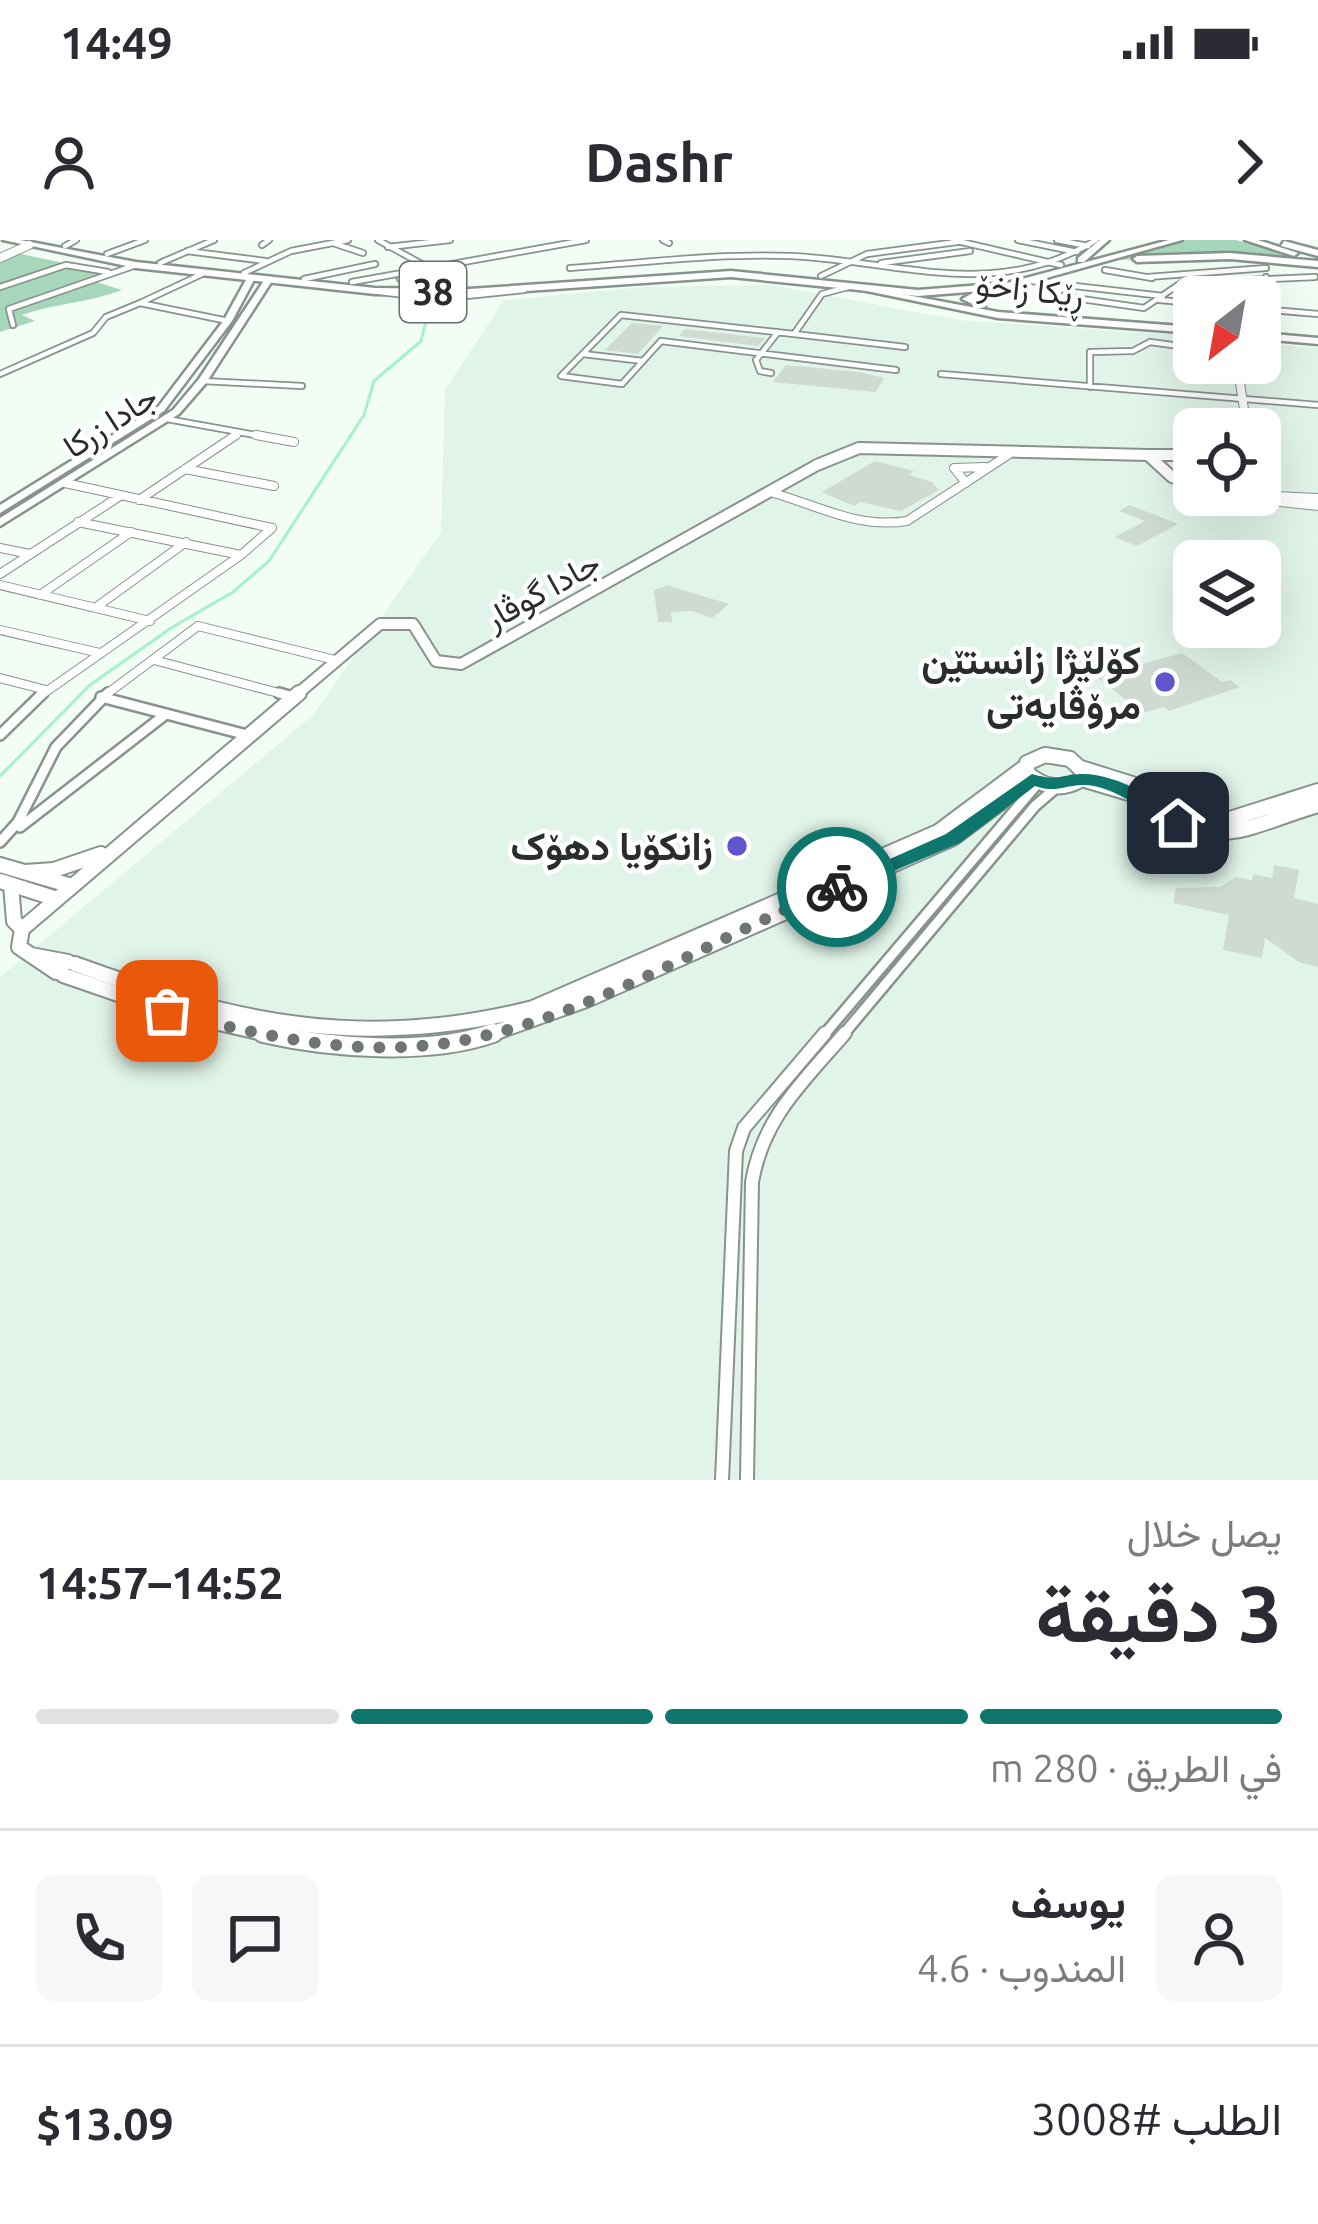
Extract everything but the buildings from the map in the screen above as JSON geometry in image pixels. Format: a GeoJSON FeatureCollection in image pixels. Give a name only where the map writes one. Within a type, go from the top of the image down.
{"type":"FeatureCollection","features":[{"type":"Feature","properties":{"kind":"highway","name":"ڕێکا زاخۆ"},"geometry":{"type":"LineString","coordinates":[[7,240],[136,266],[248,279],[497,288],[717,270],[931,289],[1045,277],[1082,259]]}},
{"type":"Feature","properties":{"kind":"highway"},"geometry":{"type":"LineString","coordinates":[[1082,259],[1105,240]]}},
{"type":"Feature","properties":{"kind":"highway"},"geometry":{"type":"LineString","coordinates":[[1082,259],[1155,240]]}},
{"type":"Feature","properties":{"kind":"highway"},"geometry":{"type":"LineString","coordinates":[[1082,259],[1178,240]]}},
{"type":"Feature","properties":{"kind":"highway"},"geometry":{"type":"LineString","coordinates":[[1249,240],[1317,263]]}},
{"type":"Feature","properties":{"kind":"highway"},"geometry":{"type":"LineString","coordinates":[[1271,240],[1306,250],[1317,263]]}},
{"type":"Feature","properties":{"kind":"highway","name":"ڕێکا زاخۆ"},"geometry":{"type":"LineString","coordinates":[[44,241],[266,283],[375,291],[710,274],[816,278],[857,287],[983,291],[1082,259]]}},
{"type":"Feature","properties":{"kind":"highway"},"geometry":{"type":"LineString","coordinates":[[1082,259],[1189,256],[1317,263]]}},
{"type":"Feature","properties":{"kind":"main road","name":"جادا زرکا"},"geometry":{"type":"LineString","coordinates":[[0,511],[161,409],[228,321],[248,279]]}},
{"type":"Feature","properties":{"kind":"main road","name":"جادا زرکا"},"geometry":{"type":"LineString","coordinates":[[0,523],[167,419],[203,381],[266,283]]}},
{"type":"Feature","properties":{"kind":"main road","name":"ڕێکا زاخۆ"},"geometry":{"type":"LineString","coordinates":[[857,287],[998,315],[1173,326]]}},
{"type":"Feature","properties":{"kind":"main road","name":"ڕێکا زاخۆ"},"geometry":{"type":"LineString","coordinates":[[983,291],[966,299],[1000,308],[1173,324]]}},
{"type":"Feature","properties":{"kind":"main road"},"geometry":{"type":"LineString","coordinates":[[1281,334],[1318,337]]}},
{"type":"Feature","properties":{"kind":"street"},"geometry":{"type":"LineString","coordinates":[[65,246],[76,240]]}},
{"type":"Feature","properties":{"kind":"street"},"geometry":{"type":"LineString","coordinates":[[107,254],[145,240]]}},
{"type":"Feature","properties":{"kind":"street"},"geometry":{"type":"LineString","coordinates":[[160,263],[214,240]]}},
{"type":"Feature","properties":{"kind":"street"},"geometry":{"type":"LineString","coordinates":[[262,245],[269,240]]}},
{"type":"Feature","properties":{"kind":"street"},"geometry":{"type":"LineString","coordinates":[[248,279],[267,261],[328,241],[348,240]]}},
{"type":"Feature","properties":{"kind":"street"},"geometry":{"type":"LineString","coordinates":[[378,240],[429,268]]}},
{"type":"Feature","properties":{"kind":"street"},"geometry":{"type":"LineString","coordinates":[[388,247],[450,240]]}},
{"type":"Feature","properties":{"kind":"street"},"geometry":{"type":"LineString","coordinates":[[352,282],[586,240]]}},
{"type":"Feature","properties":{"kind":"street"},"geometry":{"type":"LineString","coordinates":[[892,249],[886,244],[899,240]]}},
{"type":"Feature","properties":{"kind":"street"},"geometry":{"type":"LineString","coordinates":[[1018,240],[1082,259],[1096,240]]}},
{"type":"Feature","properties":{"kind":"street"},"geometry":{"type":"LineString","coordinates":[[1057,240],[1088,246]]}},
{"type":"Feature","properties":{"kind":"street"},"geometry":{"type":"LineString","coordinates":[[328,241],[363,253]]}},
{"type":"Feature","properties":{"kind":"street"},"geometry":{"type":"LineString","coordinates":[[822,293],[816,278],[844,261],[955,241],[1055,264]]}},
{"type":"Feature","properties":{"kind":"street"},"geometry":{"type":"LineString","coordinates":[[0,259],[28,245]]}},
{"type":"Feature","properties":{"kind":"street"},"geometry":{"type":"LineString","coordinates":[[877,265],[972,248]]}},
{"type":"Feature","properties":{"kind":"street"},"geometry":{"type":"LineString","coordinates":[[959,275],[972,248]]}},
{"type":"Feature","properties":{"kind":"street"},"geometry":{"type":"LineString","coordinates":[[188,251],[267,261]]}},
{"type":"Feature","properties":{"kind":"street"},"geometry":{"type":"LineString","coordinates":[[569,268],[748,256],[844,261],[959,275],[1010,273],[1055,264]]}},
{"type":"Feature","properties":{"kind":"street"},"geometry":{"type":"LineString","coordinates":[[1240,276],[1317,263],[1318,290]]}},
{"type":"Feature","properties":{"kind":"street"},"geometry":{"type":"LineString","coordinates":[[304,279],[375,264]]}},
{"type":"Feature","properties":{"kind":"street"},"geometry":{"type":"LineString","coordinates":[[0,286],[69,265],[113,273]]}},
{"type":"Feature","properties":{"kind":"street"},"geometry":{"type":"LineString","coordinates":[[13,325],[9,309],[136,266]]}},
{"type":"Feature","properties":{"kind":"street"},"geometry":{"type":"LineString","coordinates":[[1105,270],[1173,282]]}},
{"type":"Feature","properties":{"kind":"street"},"geometry":{"type":"LineString","coordinates":[[1148,277],[1266,272]]}},
{"type":"Feature","properties":{"kind":"street"},"geometry":{"type":"LineString","coordinates":[[1266,272],[1266,276]]}},
{"type":"Feature","properties":{"kind":"street"},"geometry":{"type":"LineString","coordinates":[[411,273],[400,279],[419,286]]}},
{"type":"Feature","properties":{"kind":"street"},"geometry":{"type":"LineString","coordinates":[[1094,288],[1124,273]]}},
{"type":"Feature","properties":{"kind":"street"},"geometry":{"type":"LineString","coordinates":[[0,374],[93,333],[106,317],[202,274]]}},
{"type":"Feature","properties":{"kind":"street"},"geometry":{"type":"LineString","coordinates":[[1032,276],[1173,300]]}},
{"type":"Feature","properties":{"kind":"street"},"geometry":{"type":"LineString","coordinates":[[1068,285],[1054,295],[1144,308],[1173,289]]}},
{"type":"Feature","properties":{"kind":"street"},"geometry":{"type":"LineString","coordinates":[[375,291],[438,299],[539,286]]}},
{"type":"Feature","properties":{"kind":"street"},"geometry":{"type":"LineString","coordinates":[[794,334],[822,293],[857,287]]}},
{"type":"Feature","properties":{"kind":"street"},"geometry":{"type":"LineString","coordinates":[[140,303],[228,321]]}},
{"type":"Feature","properties":{"kind":"street"},"geometry":{"type":"LineString","coordinates":[[1143,320],[1144,308]]}},
{"type":"Feature","properties":{"kind":"street"},"geometry":{"type":"LineString","coordinates":[[1281,311],[1318,314]]}},
{"type":"Feature","properties":{"kind":"street"},"geometry":{"type":"LineString","coordinates":[[678,321],[622,384],[561,376],[621,315],[678,321],[778,332],[905,347]]}},
{"type":"Feature","properties":{"kind":"street"},"geometry":{"type":"LineString","coordinates":[[771,373],[756,366],[760,353],[778,332]]}},
{"type":"Feature","properties":{"kind":"street"},"geometry":{"type":"LineString","coordinates":[[662,341],[896,370]]}},
{"type":"Feature","properties":{"kind":"street"},"geometry":{"type":"LineString","coordinates":[[1090,387],[1090,352],[1139,350],[1150,342],[1173,345]]}},
{"type":"Feature","properties":{"kind":"street"},"geometry":{"type":"LineString","coordinates":[[583,354],[643,362]]}},
{"type":"Feature","properties":{"kind":"street"},"geometry":{"type":"LineString","coordinates":[[941,374],[1318,405]]}},
{"type":"Feature","properties":{"kind":"street"},"geometry":{"type":"LineString","coordinates":[[203,381],[302,386]]}},
{"type":"Feature","properties":{"kind":"street"},"geometry":{"type":"LineString","coordinates":[[1239,384],[1243,408]]}},
{"type":"Feature","properties":{"kind":"street"},"geometry":{"type":"LineString","coordinates":[[167,419],[294,442]]}},
{"type":"Feature","properties":{"kind":"street"},"geometry":{"type":"LineString","coordinates":[[139,500],[239,433]]}},
{"type":"Feature","properties":{"kind":"street","name":"جادا گوڤار"},"geometry":{"type":"LineString","coordinates":[[22,929],[380,624],[418,627],[436,661],[452,665],[469,661],[768,492],[859,448],[1008,455],[1173,454]]}},
{"type":"Feature","properties":{"kind":"street"},"geometry":{"type":"LineString","coordinates":[[768,492],[866,525],[888,526],[907,521],[1008,455]]}},
{"type":"Feature","properties":{"kind":"street"},"geometry":{"type":"LineString","coordinates":[[1148,455],[1173,476]]}},
{"type":"Feature","properties":{"kind":"street"},"geometry":{"type":"LineString","coordinates":[[966,483],[954,468],[990,466]]}},
{"type":"Feature","properties":{"kind":"street"},"geometry":{"type":"LineString","coordinates":[[185,469],[274,486]]}},
{"type":"Feature","properties":{"kind":"street"},"geometry":{"type":"LineString","coordinates":[[0,735],[46,690],[150,621],[272,528],[64,483]]}},
{"type":"Feature","properties":{"kind":"street"},"geometry":{"type":"LineString","coordinates":[[0,574],[120,496]]}},
{"type":"Feature","properties":{"kind":"street"},"geometry":{"type":"LineString","coordinates":[[1281,499],[1318,502]]}},
{"type":"Feature","properties":{"kind":"street"},"geometry":{"type":"LineString","coordinates":[[79,522],[241,554]]}},
{"type":"Feature","properties":{"kind":"street"},"geometry":{"type":"LineString","coordinates":[[40,595],[131,532]]}},
{"type":"Feature","properties":{"kind":"street"},"geometry":{"type":"LineString","coordinates":[[95,608],[186,542]]}},
{"type":"Feature","properties":{"kind":"street"},"geometry":{"type":"LineString","coordinates":[[0,548],[30,554]]}},
{"type":"Feature","properties":{"kind":"street"},"geometry":{"type":"LineString","coordinates":[[0,585],[150,621]]}},
{"type":"Feature","properties":{"kind":"street"},"geometry":{"type":"LineString","coordinates":[[16,830],[55,749],[100,697],[198,626],[335,660]]}},
{"type":"Feature","properties":{"kind":"street"},"geometry":{"type":"LineString","coordinates":[[0,630],[101,653]]}},
{"type":"Feature","properties":{"kind":"street"},"geometry":{"type":"LineString","coordinates":[[154,659],[293,697]]}},
{"type":"Feature","properties":{"kind":"street"},"geometry":{"type":"LineString","coordinates":[[0,678],[46,690]]}},
{"type":"Feature","properties":{"kind":"street"},"geometry":{"type":"LineString","coordinates":[[100,697],[247,735]]}},
{"type":"Feature","properties":{"kind":"street"},"geometry":{"type":"LineString","coordinates":[[0,842],[166,714]]}},
{"type":"Feature","properties":{"kind":"street"},"geometry":{"type":"LineString","coordinates":[[722,1480],[731,1208],[736,1151],[744,1128],[1032,776],[1031,759],[1054,755],[1082,774],[1136,796],[1185,828],[1213,836],[1318,806]]}},
{"type":"Feature","properties":{"kind":"street"},"geometry":{"type":"LineString","coordinates":[[747,1480],[752,1182],[758,1145],[782,1109],[1035,806],[1057,788],[1082,774],[1132,784],[1204,823],[1226,822],[1318,791]]}},
{"type":"Feature","properties":{"kind":"street"},"geometry":{"type":"LineString","coordinates":[[1032,776],[1057,788]]}},
{"type":"Feature","properties":{"kind":"street"},"geometry":{"type":"LineString","coordinates":[[22,929],[19,947],[31,955],[222,1026],[295,1040],[484,1036],[555,1013],[953,838],[1032,776]]}},
{"type":"Feature","properties":{"kind":"street"},"geometry":{"type":"LineString","coordinates":[[25,872],[54,871],[117,847]]}},
{"type":"Feature","properties":{"kind":"street"},"geometry":{"type":"LineString","coordinates":[[0,865],[72,886]]}},
{"type":"Feature","properties":{"kind":"street"},"geometry":{"type":"LineString","coordinates":[[22,929],[14,921],[6,883],[57,899]]}},
{"type":"Feature","properties":{"kind":"street"},"geometry":{"type":"LineString","coordinates":[[0,924],[22,929]]}},
{"type":"Feature","properties":{"kind":"shaded area","name":"زانکۆیا دهۆک"},"geometry":{"type":"Polygon","coordinates":[[[771,285],[958,320],[1173,335],[1173,384],[1281,384],[1281,345],[1318,348],[1318,1480],[0,1480],[0,977],[313,715],[441,532],[445,390],[504,300],[644,287],[771,285]]]}},
{"type":"Feature","properties":{"kind":"green space"},"geometry":{"type":"Polygon","coordinates":[[[1187,240],[1236,240],[1317,262],[1274,257],[1114,260],[1187,240]]]}},
{"type":"Feature","properties":{"kind":"green space"},"geometry":{"type":"Polygon","coordinates":[[[12,252],[110,273],[90,280],[122,290],[22,315],[35,321],[0,332],[0,259],[12,252]]]}},
{"type":"Feature","properties":{"kind":"waterway"},"geometry":{"type":"LineString","coordinates":[[0,776],[90,685],[171,628],[233,592],[269,561],[364,415],[374,381],[421,341],[430,305]]}},
{"type":"Feature","properties":{"kind":"way so far"},"geometry":{"type":"LineString","coordinates":[[167,1011],[295,1040],[367,1047],[422,1046],[484,1036],[563,1010],[837,887]]}},
{"type":"Feature","properties":{"kind":"place","name":"كۆلێژا زانستێن مرۆڤایەتی"},"geometry":{"type":"Point","coordinates":[1165,682]}},
{"type":"Feature","properties":{"kind":"place","name":"زانکۆیا دهۆک"},"geometry":{"type":"Point","coordinates":[737,846]}},
{"type":"Feature","properties":{"kind":"route"},"geometry":{"type":"LineString","coordinates":[[837,887],[953,838],[1032,779],[1057,788],[1082,779],[1120,789],[1178,823]]}}]}
